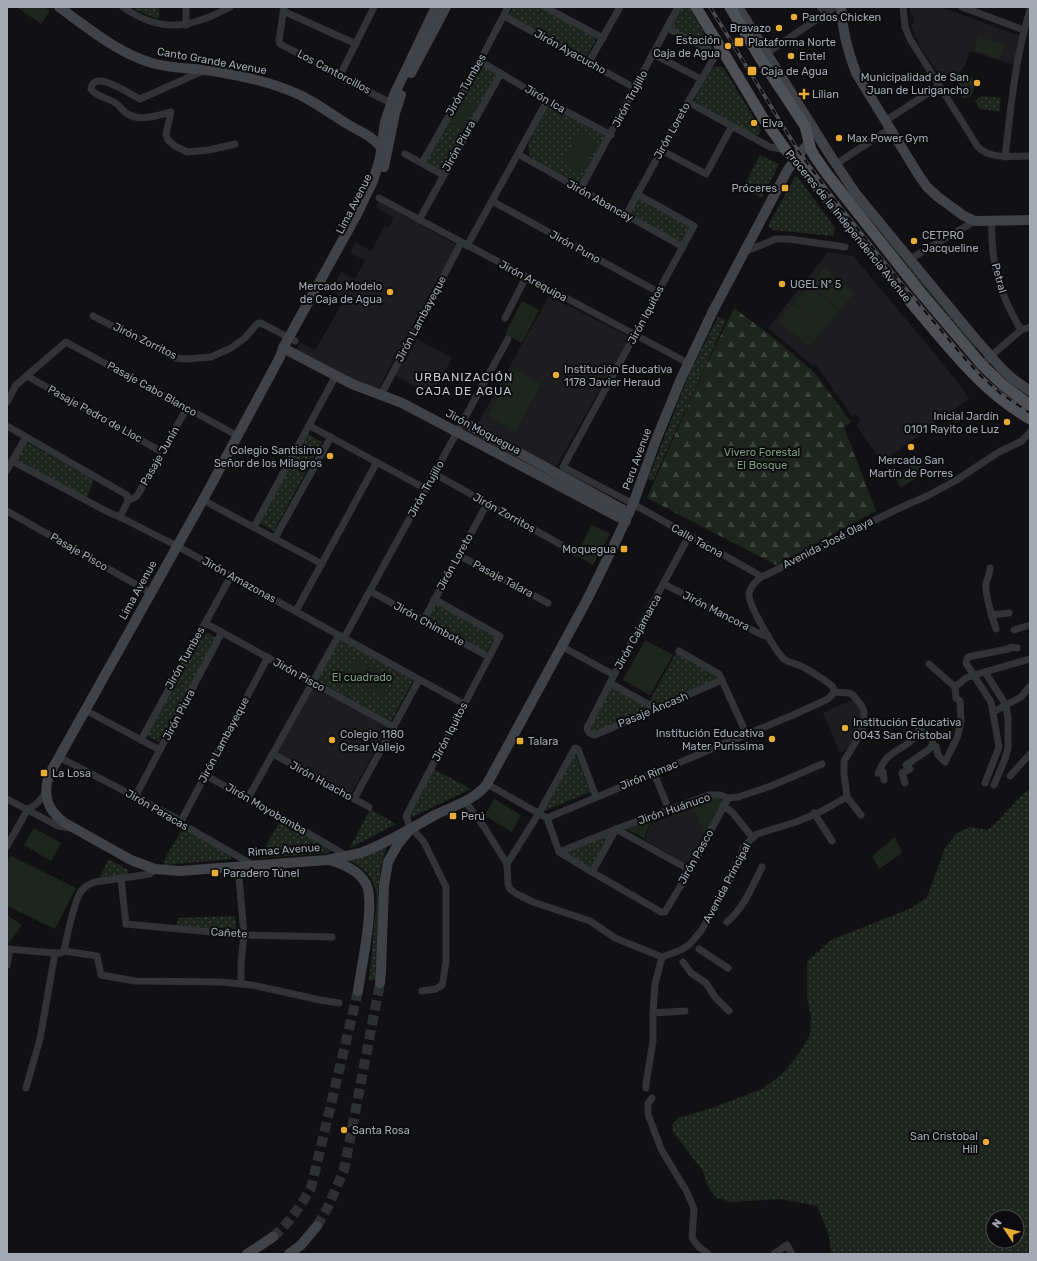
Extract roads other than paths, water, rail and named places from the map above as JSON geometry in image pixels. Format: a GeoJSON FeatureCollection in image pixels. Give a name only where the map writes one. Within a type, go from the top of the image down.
{"type":"FeatureCollection","features":[{"type":"Feature","properties":{"kind":"main road","name":"Canto Grande Avenue"},"geometry":{"type":"LineString","coordinates":[[59,7],[114,45],[140,58],[164,66],[206,70],[250,78],[284,89],[312,101],[346,123],[364,132],[381,147]]}},
{"type":"Feature","properties":{"kind":"main road","name":"Lima Avenue"},"geometry":{"type":"LineString","coordinates":[[46,791],[46,784],[49,775],[377,188],[384,170],[387,156],[391,103],[436,7]]}},
{"type":"Feature","properties":{"kind":"main road","name":"Lima Avenue"},"geometry":{"type":"LineString","coordinates":[[292,339],[365,198],[377,169],[381,147],[389,123],[410,74],[446,7]]}},
{"type":"Feature","properties":{"kind":"main road","name":"Proceres de la Independencia Avenue"},"geometry":{"type":"LineString","coordinates":[[696,7],[718,51],[786,150],[964,365],[998,397],[1030,419]]}},
{"type":"Feature","properties":{"kind":"main road","name":"Proceres de la Independencia Avenue"},"geometry":{"type":"LineString","coordinates":[[730,7],[859,198],[991,356],[1013,379],[1030,391]]}},
{"type":"Feature","properties":{"kind":"main road","name":"Proceres de la Independencia Avenue"},"geometry":{"type":"LineString","coordinates":[[738,7],[763,56],[805,126],[814,157],[922,293],[982,365],[1003,385],[1030,405]]}},
{"type":"Feature","properties":{"kind":"main road"},"geometry":{"type":"LineString","coordinates":[[841,7],[842,22],[850,57],[856,73],[918,174],[928,187],[938,197],[964,216],[974,221],[1030,220]]}},
{"type":"Feature","properties":{"kind":"main road"},"geometry":{"type":"LineString","coordinates":[[364,132],[389,123]]}},
{"type":"Feature","properties":{"kind":"main road","name":"Peru Avenue"},"geometry":{"type":"LineString","coordinates":[[487,784],[588,598],[629,513],[680,381],[713,311],[743,252],[795,159],[809,143]]}},
{"type":"Feature","properties":{"kind":"main road","name":"Jirón Moquegua"},"geometry":{"type":"LineString","coordinates":[[284,352],[346,382],[402,403],[458,432],[629,513]]}},
{"type":"Feature","properties":{"kind":"main road","name":"Jirón Moquegua"},"geometry":{"type":"LineString","coordinates":[[463,422],[629,513]]}},
{"type":"Feature","properties":{"kind":"main road","name":"Rimac Avenue"},"geometry":{"type":"LineString","coordinates":[[75,829],[137,863],[156,869],[180,871],[327,860],[369,849],[464,801],[480,792],[487,784]]}},
{"type":"Feature","properties":{"kind":"main road"},"geometry":{"type":"LineString","coordinates":[[46,791],[49,806],[57,817],[75,829]]}},
{"type":"Feature","properties":{"kind":"main road"},"geometry":{"type":"LineString","coordinates":[[380,983],[383,892],[388,862],[398,844],[410,828]]}},
{"type":"Feature","properties":{"kind":"main road"},"geometry":{"type":"LineString","coordinates":[[327,860],[348,867],[361,877],[368,886],[370,912],[358,991]]}},
{"type":"Feature","properties":{"kind":"main road"},"geometry":{"type":"LineString","coordinates":[[290,1254],[301,1245],[317,1226]]}},
{"type":"Feature","properties":{"kind":"main road"},"geometry":{"type":"LineString","coordinates":[[247,1254],[273,1237]]}},
{"type":"Feature","properties":{"kind":"street"},"geometry":{"type":"LineString","coordinates":[[123,7],[137,16],[175,26],[186,25],[214,16],[230,7]]}},
{"type":"Feature","properties":{"kind":"street"},"geometry":{"type":"LineString","coordinates":[[186,7],[186,25]]}},
{"type":"Feature","properties":{"kind":"street"},"geometry":{"type":"LineString","coordinates":[[340,75],[374,7]]}},
{"type":"Feature","properties":{"kind":"street","name":"Jirón Tumbes"},"geometry":{"type":"LineString","coordinates":[[422,163],[480,61],[508,7]]}},
{"type":"Feature","properties":{"kind":"street"},"geometry":{"type":"LineString","coordinates":[[545,7],[602,38]]}},
{"type":"Feature","properties":{"kind":"street"},"geometry":{"type":"LineString","coordinates":[[589,62],[620,7]]}},
{"type":"Feature","properties":{"kind":"street","name":"Jirón Trujillo"},"geometry":{"type":"LineString","coordinates":[[580,190],[678,7]]}},
{"type":"Feature","properties":{"kind":"street"},"geometry":{"type":"LineString","coordinates":[[820,7],[826,14]]}},
{"type":"Feature","properties":{"kind":"street"},"geometry":{"type":"LineString","coordinates":[[763,56],[835,7]]}},
{"type":"Feature","properties":{"kind":"street"},"geometry":{"type":"LineString","coordinates":[[903,7],[905,27],[910,39],[978,147],[983,152],[990,155],[1005,157],[1030,156]]}},
{"type":"Feature","properties":{"kind":"street"},"geometry":{"type":"LineString","coordinates":[[962,7],[1024,30]]}},
{"type":"Feature","properties":{"kind":"street"},"geometry":{"type":"LineString","coordinates":[[284,9],[356,44]]}},
{"type":"Feature","properties":{"kind":"street","name":"Los Cantorcillos"},"geometry":{"type":"LineString","coordinates":[[284,9],[279,41],[282,45],[340,75],[343,79],[391,103]]}},
{"type":"Feature","properties":{"kind":"street"},"geometry":{"type":"LineString","coordinates":[[1005,157],[1015,73],[1024,30],[1030,10]]}},
{"type":"Feature","properties":{"kind":"street","name":"Jirón Ayacucho"},"geometry":{"type":"LineString","coordinates":[[504,16],[635,88]]}},
{"type":"Feature","properties":{"kind":"street"},"geometry":{"type":"LineString","coordinates":[[667,28],[718,51]]}},
{"type":"Feature","properties":{"kind":"street","name":"Jirón Loreto"},"geometry":{"type":"LineString","coordinates":[[626,215],[661,150],[718,51]]}},
{"type":"Feature","properties":{"kind":"street"},"geometry":{"type":"LineString","coordinates":[[653,54],[701,79]]}},
{"type":"Feature","properties":{"kind":"street","name":"Jirón Ica"},"geometry":{"type":"LineString","coordinates":[[480,61],[547,101],[610,135]]}},
{"type":"Feature","properties":{"kind":"street"},"geometry":{"type":"LineString","coordinates":[[206,70],[140,99],[112,84],[100,81],[94,82],[91,85],[91,89],[94,94],[113,101],[128,114],[137,118],[151,117],[171,112],[166,134],[168,140],[187,152],[210,150],[235,144]]}},
{"type":"Feature","properties":{"kind":"street","name":"Jirón Piura"},"geometry":{"type":"LineString","coordinates":[[419,220],[501,73]]}},
{"type":"Feature","properties":{"kind":"street"},"geometry":{"type":"LineString","coordinates":[[885,120],[939,86]]}},
{"type":"Feature","properties":{"kind":"street","name":"Jirón Lambayeque"},"geometry":{"type":"LineString","coordinates":[[381,395],[464,245],[492,201],[547,101]]}},
{"type":"Feature","properties":{"kind":"street"},"geometry":{"type":"LineString","coordinates":[[688,102],[770,147],[786,150]]}},
{"type":"Feature","properties":{"kind":"street"},"geometry":{"type":"LineString","coordinates":[[661,150],[706,174],[732,126]]}},
{"type":"Feature","properties":{"kind":"street"},"geometry":{"type":"LineString","coordinates":[[836,164],[886,132]]}},
{"type":"Feature","properties":{"kind":"street"},"geometry":{"type":"LineString","coordinates":[[405,154],[443,175]]}},
{"type":"Feature","properties":{"kind":"street","name":"Jirón Abancay"},"geometry":{"type":"LineString","coordinates":[[518,154],[683,247]]}},
{"type":"Feature","properties":{"kind":"street","name":"Jirón Iquitos"},"geometry":{"type":"LineString","coordinates":[[563,467],[694,226],[638,194]]}},
{"type":"Feature","properties":{"kind":"street","name":"Jirón Arequipa"},"geometry":{"type":"LineString","coordinates":[[378,198],[688,363]]}},
{"type":"Feature","properties":{"kind":"street","name":"Jirón Puno"},"geometry":{"type":"LineString","coordinates":[[492,201],[658,292]]}},
{"type":"Feature","properties":{"kind":"street"},"geometry":{"type":"LineString","coordinates":[[910,259],[974,221]]}},
{"type":"Feature","properties":{"kind":"street","name":"Petral"},"geometry":{"type":"LineString","coordinates":[[992,221],[992,248],[998,282],[1012,315],[1021,330]]}},
{"type":"Feature","properties":{"kind":"street"},"geometry":{"type":"LineString","coordinates":[[743,252],[776,239],[789,239],[845,247]]}},
{"type":"Feature","properties":{"kind":"street"},"geometry":{"type":"LineString","coordinates":[[505,318],[526,277]]}},
{"type":"Feature","properties":{"kind":"street","name":"Jirón Zorritos"},"geometry":{"type":"LineString","coordinates":[[94,316],[175,358],[180,359],[211,356],[231,348],[245,338],[259,323],[292,339]]}},
{"type":"Feature","properties":{"kind":"street"},"geometry":{"type":"LineString","coordinates":[[982,365],[1021,330],[1030,328]]}},
{"type":"Feature","properties":{"kind":"street","name":"Jirón Trujillo"},"geometry":{"type":"LineString","coordinates":[[248,798],[313,683],[370,591],[508,340]]}},
{"type":"Feature","properties":{"kind":"street","name":"Pasaje Cabo Blanco"},"geometry":{"type":"LineString","coordinates":[[27,376],[66,342],[238,436]]}},
{"type":"Feature","properties":{"kind":"street"},"geometry":{"type":"LineString","coordinates":[[7,402],[16,385],[27,376]]}},
{"type":"Feature","properties":{"kind":"street","name":"Pasaje Pedro de Lloc"},"geometry":{"type":"LineString","coordinates":[[27,376],[162,452]]}},
{"type":"Feature","properties":{"kind":"street"},"geometry":{"type":"LineString","coordinates":[[254,527],[310,426],[334,379]]}},
{"type":"Feature","properties":{"kind":"street","name":"Pasaje Junín"},"geometry":{"type":"LineString","coordinates":[[120,517],[128,501],[137,496],[187,408]]}},
{"type":"Feature","properties":{"kind":"street"},"geometry":{"type":"LineString","coordinates":[[7,426],[125,494],[128,501]]}},
{"type":"Feature","properties":{"kind":"street"},"geometry":{"type":"LineString","coordinates":[[310,426],[426,489]]}},
{"type":"Feature","properties":{"kind":"street","name":"Avenida José Olaya"},"geometry":{"type":"LineString","coordinates":[[761,576],[766,575],[961,478],[999,452],[1022,441],[1030,432]]}},
{"type":"Feature","properties":{"kind":"street"},"geometry":{"type":"LineString","coordinates":[[7,470],[26,437]]}},
{"type":"Feature","properties":{"kind":"street"},"geometry":{"type":"LineString","coordinates":[[275,538],[331,437]]}},
{"type":"Feature","properties":{"kind":"street"},"geometry":{"type":"LineString","coordinates":[[1022,441],[1030,441]]}},
{"type":"Feature","properties":{"kind":"street","name":"Jirón Amazonas"},"geometry":{"type":"LineString","coordinates":[[12,461],[176,546],[464,704]]}},
{"type":"Feature","properties":{"kind":"street"},"geometry":{"type":"LineString","coordinates":[[296,611],[377,462]]}},
{"type":"Feature","properties":{"kind":"street","name":"Calle Tacna"},"geometry":{"type":"LineString","coordinates":[[563,467],[629,513],[690,536],[761,576]]}},
{"type":"Feature","properties":{"kind":"street","name":"Jirón Zorritos"},"geometry":{"type":"LineString","coordinates":[[435,474],[574,552]]}},
{"type":"Feature","properties":{"kind":"street"},"geometry":{"type":"LineString","coordinates":[[203,500],[322,564]]}},
{"type":"Feature","properties":{"kind":"street","name":"Jirón Loreto"},"geometry":{"type":"LineString","coordinates":[[423,621],[487,504]]}},
{"type":"Feature","properties":{"kind":"street","name":"Pasaje Pisco"},"geometry":{"type":"LineString","coordinates":[[7,511],[151,593]]}},
{"type":"Feature","properties":{"kind":"street","name":"Jirón Cajamarca"},"geometry":{"type":"LineString","coordinates":[[587,728],[614,675],[690,536]]}},
{"type":"Feature","properties":{"kind":"street","name":"Pasaje Talara"},"geometry":{"type":"LineString","coordinates":[[458,555],[548,603]]}},
{"type":"Feature","properties":{"kind":"street"},"geometry":{"type":"LineString","coordinates":[[990,568],[990,576],[986,584],[991,615],[996,629]]}},
{"type":"Feature","properties":{"kind":"street","name":"Jirón Tumbes"},"geometry":{"type":"LineString","coordinates":[[141,740],[231,576]]}},
{"type":"Feature","properties":{"kind":"street"},"geometry":{"type":"LineString","coordinates":[[761,576],[751,588],[749,595],[760,623],[785,659],[806,669],[831,686],[834,692],[849,693],[853,695],[861,704],[864,711],[864,724],[861,733],[844,761],[847,797],[861,815]]}},
{"type":"Feature","properties":{"kind":"street","name":"Jirón Mancora"},"geometry":{"type":"LineString","coordinates":[[664,584],[762,635],[768,636]]}},
{"type":"Feature","properties":{"kind":"street","name":"Jirón Chimbote"},"geometry":{"type":"LineString","coordinates":[[370,591],[489,657]]}},
{"type":"Feature","properties":{"kind":"street","name":"Jirón Iquitos"},"geometry":{"type":"LineString","coordinates":[[410,828],[406,816],[500,636],[434,599]]}},
{"type":"Feature","properties":{"kind":"street"},"geometry":{"type":"LineString","coordinates":[[991,615],[1009,613]]}},
{"type":"Feature","properties":{"kind":"street","name":"Jirón Pisco"},"geometry":{"type":"LineString","coordinates":[[204,623],[394,727]]}},
{"type":"Feature","properties":{"kind":"street"},"geometry":{"type":"LineString","coordinates":[[1014,630],[1030,625]]}},
{"type":"Feature","properties":{"kind":"street","name":"Jirón Piura"},"geometry":{"type":"LineString","coordinates":[[135,797],[222,632]]}},
{"type":"Feature","properties":{"kind":"street"},"geometry":{"type":"LineString","coordinates":[[561,646],[614,675]]}},
{"type":"Feature","properties":{"kind":"street"},"geometry":{"type":"LineString","coordinates":[[985,783],[999,747],[991,702],[966,663],[968,657],[1008,649],[1011,647],[1016,648]]}},
{"type":"Feature","properties":{"kind":"street"},"geometry":{"type":"LineString","coordinates":[[679,651],[719,674],[747,735]]}},
{"type":"Feature","properties":{"kind":"street","name":"Jirón Lambayeque"},"geometry":{"type":"LineString","coordinates":[[180,823],[268,657]]}},
{"type":"Feature","properties":{"kind":"street"},"geometry":{"type":"LineString","coordinates":[[955,687],[966,678],[974,675],[1030,659]]}},
{"type":"Feature","properties":{"kind":"street"},"geometry":{"type":"LineString","coordinates":[[884,780],[883,772],[878,773],[880,767],[887,758],[912,740],[919,729],[932,739],[933,745],[936,746],[938,755],[945,762],[957,738],[961,720],[960,702],[956,698],[955,687],[929,664]]}},
{"type":"Feature","properties":{"kind":"street"},"geometry":{"type":"LineString","coordinates":[[985,672],[1006,705],[1009,730],[1006,759],[994,786]]}},
{"type":"Feature","properties":{"kind":"street"},"geometry":{"type":"LineString","coordinates":[[354,799],[419,680]]}},
{"type":"Feature","properties":{"kind":"street","name":"Pasaje Áncash"},"geometry":{"type":"LineString","coordinates":[[587,728],[589,733],[595,735],[722,680]]}},
{"type":"Feature","properties":{"kind":"street"},"geometry":{"type":"LineString","coordinates":[[610,683],[657,709]]}},
{"type":"Feature","properties":{"kind":"street"},"geometry":{"type":"LineString","coordinates":[[993,712],[1021,696],[1030,686]]}},
{"type":"Feature","properties":{"kind":"street","name":"Jirón Rimac"},"geometry":{"type":"LineString","coordinates":[[547,818],[747,735],[828,699],[834,692]]}},
{"type":"Feature","properties":{"kind":"street"},"geometry":{"type":"LineString","coordinates":[[85,710],[160,750]]}},
{"type":"Feature","properties":{"kind":"street"},"geometry":{"type":"LineString","coordinates":[[905,783],[902,773],[910,769],[906,765],[933,745]]}},
{"type":"Feature","properties":{"kind":"street"},"geometry":{"type":"LineString","coordinates":[[507,864],[539,813],[575,748],[578,749],[596,797]]}},
{"type":"Feature","properties":{"kind":"street","name":"Jirón Huacho"},"geometry":{"type":"LineString","coordinates":[[272,754],[369,807]]}},
{"type":"Feature","properties":{"kind":"street"},"geometry":{"type":"LineString","coordinates":[[1010,776],[1030,754]]}},
{"type":"Feature","properties":{"kind":"street","name":"Jirón Paracas"},"geometry":{"type":"LineString","coordinates":[[59,757],[176,818],[180,823],[253,865]]}},
{"type":"Feature","properties":{"kind":"street","name":"Jirón Huánuco"},"geometry":{"type":"LineString","coordinates":[[559,852],[616,829],[710,795],[720,795],[728,798],[738,797],[771,786],[822,764]]}},
{"type":"Feature","properties":{"kind":"street"},"geometry":{"type":"LineString","coordinates":[[654,773],[669,810]]}},
{"type":"Feature","properties":{"kind":"street","name":"Jirón Moyobamba"},"geometry":{"type":"LineString","coordinates":[[205,775],[248,798],[347,856]]}},
{"type":"Feature","properties":{"kind":"street"},"geometry":{"type":"LineString","coordinates":[[487,784],[547,818],[559,852],[592,872],[616,829],[690,870]]}},
{"type":"Feature","properties":{"kind":"street"},"geometry":{"type":"LineString","coordinates":[[7,846],[28,809],[36,805],[41,800],[46,791]]}},
{"type":"Feature","properties":{"kind":"street","name":"Avenida Principal"},"geometry":{"type":"LineString","coordinates":[[662,957],[681,950],[690,944],[701,931],[725,890],[744,847],[757,834],[796,822],[832,806],[847,797]]}},
{"type":"Feature","properties":{"kind":"street","name":"Jirón Pasco"},"geometry":{"type":"LineString","coordinates":[[592,872],[661,912],[664,912],[690,870],[728,798]]}},
{"type":"Feature","properties":{"kind":"street"},"geometry":{"type":"LineString","coordinates":[[7,799],[58,826],[75,829]]}},
{"type":"Feature","properties":{"kind":"street"},"geometry":{"type":"LineString","coordinates":[[464,801],[484,827],[507,864],[508,884],[510,889],[533,902],[590,921],[615,938],[662,957],[656,977],[653,1013],[653,1041],[646,1088]]}},
{"type":"Feature","properties":{"kind":"street"},"geometry":{"type":"LineString","coordinates":[[723,806],[732,812],[753,838]]}},
{"type":"Feature","properties":{"kind":"street"},"geometry":{"type":"LineString","coordinates":[[814,813],[832,840]]}},
{"type":"Feature","properties":{"kind":"street"},"geometry":{"type":"LineString","coordinates":[[410,828],[424,842],[446,888],[446,960],[444,982],[436,989],[422,991]]}},
{"type":"Feature","properties":{"kind":"street"},"geometry":{"type":"LineString","coordinates":[[134,877],[138,870],[137,863]]}},
{"type":"Feature","properties":{"kind":"street"},"geometry":{"type":"LineString","coordinates":[[238,866],[244,935],[241,963],[241,984]]}},
{"type":"Feature","properties":{"kind":"street"},"geometry":{"type":"LineString","coordinates":[[727,922],[735,916],[744,903],[762,867]]}},
{"type":"Feature","properties":{"kind":"street"},"geometry":{"type":"LineString","coordinates":[[64,951],[78,896],[81,891],[89,884],[150,874],[156,869]]}},
{"type":"Feature","properties":{"kind":"street","name":"Cañete"},"geometry":{"type":"LineString","coordinates":[[121,879],[126,924],[244,935],[332,937]]}},
{"type":"Feature","properties":{"kind":"street"},"geometry":{"type":"LineString","coordinates":[[7,965],[9,949],[55,953],[64,951],[97,956],[101,975],[134,981],[221,982],[252,985],[339,1003]]}},
{"type":"Feature","properties":{"kind":"street"},"geometry":{"type":"LineString","coordinates":[[699,949],[728,968]]}},
{"type":"Feature","properties":{"kind":"street"},"geometry":{"type":"LineString","coordinates":[[26,1088],[40,1039],[55,953]]}},
{"type":"Feature","properties":{"kind":"street"},"geometry":{"type":"LineString","coordinates":[[683,962],[691,973],[706,983],[715,997],[729,1011]]}},
{"type":"Feature","properties":{"kind":"street"},"geometry":{"type":"LineString","coordinates":[[653,1013],[685,1011]]}},
{"type":"Feature","properties":{"kind":"street"},"geometry":{"type":"LineString","coordinates":[[652,1098],[648,1103],[648,1114],[661,1149],[687,1192],[694,1208],[692,1237],[694,1241],[708,1254]]}},
{"type":"Feature","properties":{"kind":"street"},"geometry":{"type":"LineString","coordinates":[[774,1254],[786,1245],[792,1254]]}},
{"type":"Feature","properties":{"kind":"tunnel"},"geometry":{"type":"LineString","coordinates":[[317,1226],[327,1209],[344,1170],[380,983]]}},
{"type":"Feature","properties":{"kind":"tunnel"},"geometry":{"type":"LineString","coordinates":[[273,1237],[294,1214],[311,1188],[358,991]]}},
{"type":"Feature","properties":{"kind":"railway"},"geometry":{"type":"LineString","coordinates":[[710,7],[799,152],[834,199],[901,283],[966,360],[1000,393],[1030,413]]}},
{"type":"Feature","properties":{"kind":"place","name":"Pardos Chicken"},"geometry":{"type":"Point","coordinates":[794,17]}},
{"type":"Feature","properties":{"kind":"place","name":"Bravazo"},"geometry":{"type":"Point","coordinates":[779,28]}},
{"type":"Feature","properties":{"kind":"place","name":"Plataforma Norte"},"geometry":{"type":"Point","coordinates":[739,42]}},
{"type":"Feature","properties":{"kind":"place","name":"Estación Caja de Agua"},"geometry":{"type":"Point","coordinates":[728,46]}},
{"type":"Feature","properties":{"kind":"place","name":"Entel"},"geometry":{"type":"Point","coordinates":[791,56]}},
{"type":"Feature","properties":{"kind":"place","name":"Caja de Agua"},"geometry":{"type":"Point","coordinates":[752,71]}},
{"type":"Feature","properties":{"kind":"place","name":"Municipalidad de San Juan de Lurigancho"},"geometry":{"type":"Point","coordinates":[977,83]}},
{"type":"Feature","properties":{"kind":"place","name":"Lilian"},"geometry":{"type":"Point","coordinates":[804,94]}},
{"type":"Feature","properties":{"kind":"place","name":"Elva"},"geometry":{"type":"Point","coordinates":[754,123]}},
{"type":"Feature","properties":{"kind":"place","name":"Max Power Gym"},"geometry":{"type":"Point","coordinates":[839,138]}},
{"type":"Feature","properties":{"kind":"place","name":"Próceres"},"geometry":{"type":"Point","coordinates":[785,188]}},
{"type":"Feature","properties":{"kind":"place","name":"CETPRO Jacqueline"},"geometry":{"type":"Point","coordinates":[914,241]}},
{"type":"Feature","properties":{"kind":"place","name":"UGEL Nº 5"},"geometry":{"type":"Point","coordinates":[782,284]}},
{"type":"Feature","properties":{"kind":"place","name":"Mercado Modelo de Caja de Agua"},"geometry":{"type":"Point","coordinates":[390,292]}},
{"type":"Feature","properties":{"kind":"place","name":"Institución Educativa 1178 Javier Heraud"},"geometry":{"type":"Point","coordinates":[556,375]}},
{"type":"Feature","properties":{"kind":"place","name":"Inicial Jardín 0101 Rayito de Luz"},"geometry":{"type":"Point","coordinates":[1007,422]}},
{"type":"Feature","properties":{"kind":"place","name":"Mercado San Martín de Porres"},"geometry":{"type":"Point","coordinates":[911,447]}},
{"type":"Feature","properties":{"kind":"place","name":"Colegio Santisimo Señor de los Milagros"},"geometry":{"type":"Point","coordinates":[330,456]}},
{"type":"Feature","properties":{"kind":"place","name":"Moquegua"},"geometry":{"type":"Point","coordinates":[624,549]}},
{"type":"Feature","properties":{"kind":"place","name":"Institución Educativa 0043 San Cristobal"},"geometry":{"type":"Point","coordinates":[845,728]}},
{"type":"Feature","properties":{"kind":"place","name":"Institución Educativa Mater Purissima"},"geometry":{"type":"Point","coordinates":[772,739]}},
{"type":"Feature","properties":{"kind":"place","name":"Colegio 1180 Cesar Vallejo"},"geometry":{"type":"Point","coordinates":[332,740]}},
{"type":"Feature","properties":{"kind":"place","name":"Talara"},"geometry":{"type":"Point","coordinates":[520,741]}},
{"type":"Feature","properties":{"kind":"place","name":"La Losa"},"geometry":{"type":"Point","coordinates":[44,773]}},
{"type":"Feature","properties":{"kind":"place","name":"Perú"},"geometry":{"type":"Point","coordinates":[453,816]}},
{"type":"Feature","properties":{"kind":"place","name":"Paradero Túnel"},"geometry":{"type":"Point","coordinates":[215,873]}},
{"type":"Feature","properties":{"kind":"place","name":"Santa Rosa"},"geometry":{"type":"Point","coordinates":[344,1130]}},
{"type":"Feature","properties":{"kind":"place","name":"San Cristobal Hill"},"geometry":{"type":"Point","coordinates":[986,1142]}},
{"type":"Feature","properties":{"kind":"district","name":"URBANIZACIÓN CAJA DE AGUA"},"geometry":{"type":"Point","coordinates":[464,384]}},
{"type":"Feature","properties":{"kind":"park label","name":"Vivero Forestal El Bosque"},"geometry":{"type":"Point","coordinates":[762,458]}},
{"type":"Feature","properties":{"kind":"park label","name":"El cuadrado"},"geometry":{"type":"Point","coordinates":[362,677]}}]}
